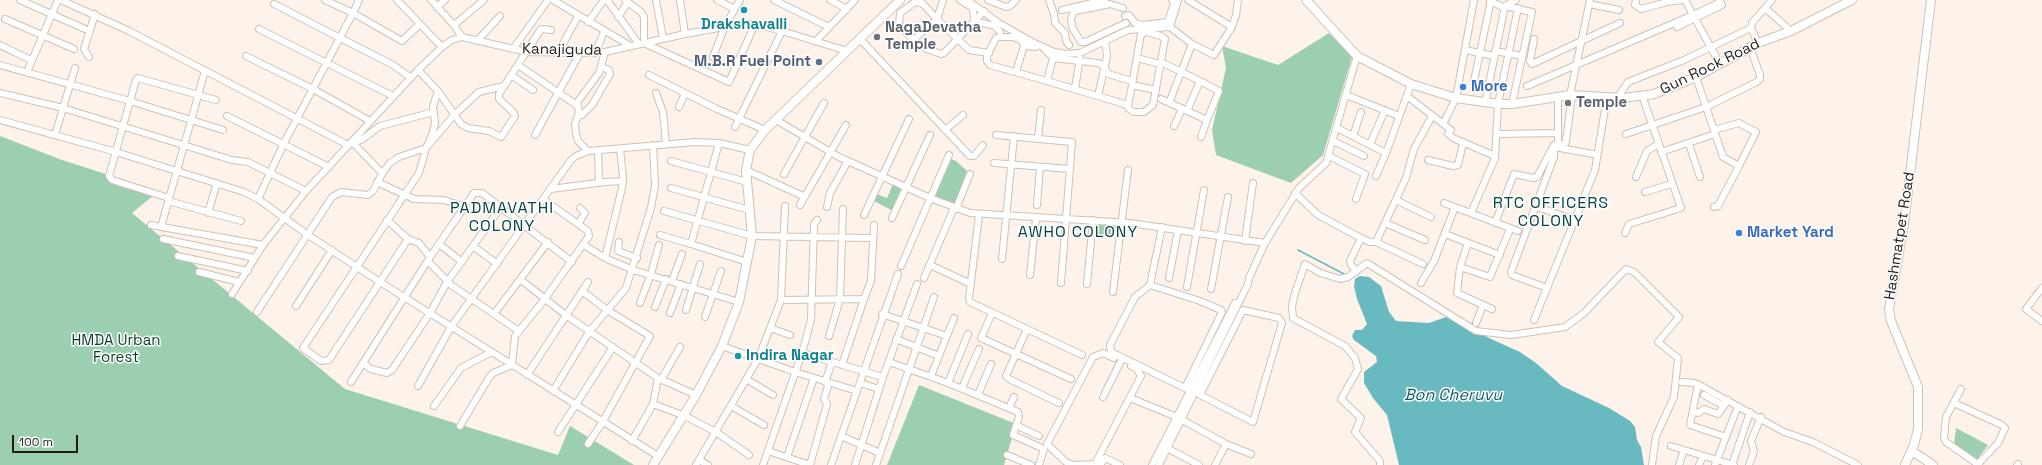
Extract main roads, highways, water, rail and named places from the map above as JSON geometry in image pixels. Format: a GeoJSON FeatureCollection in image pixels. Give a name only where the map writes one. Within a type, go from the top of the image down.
{"type":"FeatureCollection","features":[{"type":"Feature","properties":{"kind":"main road"},"geometry":{"type":"LineString","coordinates":[[653,465],[685,416],[722,346],[739,302],[752,236],[746,170],[750,150],[765,130],[900,0]]}},
{"type":"Feature","properties":{"kind":"main road","name":"Gun Rock Road"},"geometry":{"type":"LineString","coordinates":[[1306,0],[1357,56],[1411,84],[1456,98],[1498,104],[1512,104],[1571,95],[1618,97],[1654,94],[1696,77],[1758,43],[1791,31],[1852,0]]}},
{"type":"Feature","properties":{"kind":"main road","name":"Hashmatpet Road"},"geometry":{"type":"LineString","coordinates":[[1914,452],[1922,429],[1921,390],[1918,387],[1891,321],[1889,309],[1904,224],[1931,0]]}},
{"type":"Feature","properties":{"kind":"main road"},"geometry":{"type":"LineString","coordinates":[[1905,465],[1914,452]]}},
{"type":"Feature","properties":{"kind":"main road"},"geometry":{"type":"LineString","coordinates":[[1911,465],[1914,452]]}},
{"type":"Feature","properties":{"kind":"main road"},"geometry":{"type":"LineString","coordinates":[[1914,452],[1933,465]]}},
{"type":"Feature","properties":{"kind":"water","name":"Bon Cheruvu"},"geometry":{"type":"Polygon","coordinates":[[[1360,276],[1369,277],[1381,286],[1389,312],[1396,321],[1429,323],[1446,317],[1452,318],[1491,339],[1520,352],[1536,363],[1562,386],[1609,408],[1630,421],[1635,427],[1637,440],[1641,447],[1644,465],[1399,465],[1387,415],[1373,398],[1364,383],[1364,372],[1377,362],[1376,356],[1354,340],[1352,336],[1355,330],[1362,330],[1367,324],[1357,299],[1354,286],[1355,279],[1360,276]]]}},
{"type":"Feature","properties":{"kind":"waterway"},"geometry":{"type":"LineString","coordinates":[[1298,250],[1346,275]]}},
{"type":"Feature","properties":{"kind":"place","name":"Drakshavalli"},"geometry":{"type":"Point","coordinates":[744,10]}},
{"type":"Feature","properties":{"kind":"place","name":"NagaDevatha Temple"},"geometry":{"type":"Point","coordinates":[877,37]}},
{"type":"Feature","properties":{"kind":"place","name":"M.B.R Fuel Point"},"geometry":{"type":"Point","coordinates":[819,62]}},
{"type":"Feature","properties":{"kind":"place","name":"More"},"geometry":{"type":"Point","coordinates":[1463,87]}},
{"type":"Feature","properties":{"kind":"place","name":"Temple"},"geometry":{"type":"Point","coordinates":[1568,103]}},
{"type":"Feature","properties":{"kind":"place","name":"Market Yard"},"geometry":{"type":"Point","coordinates":[1739,233]}},
{"type":"Feature","properties":{"kind":"place","name":"Indira Nagar"},"geometry":{"type":"Point","coordinates":[738,356]}},
{"type":"Feature","properties":{"kind":"district","name":"RTC OFFICERS COLONY"},"geometry":{"type":"Point","coordinates":[1551,213]}},
{"type":"Feature","properties":{"kind":"district","name":"PADMAVATHI COLONY"},"geometry":{"type":"Point","coordinates":[502,218]}},
{"type":"Feature","properties":{"kind":"district","name":"AWHO COLONY"},"geometry":{"type":"Point","coordinates":[1078,233]}},
{"type":"Feature","properties":{"kind":"park label","name":"HMDA Urban Forest"},"geometry":{"type":"Point","coordinates":[116,350]}}]}
